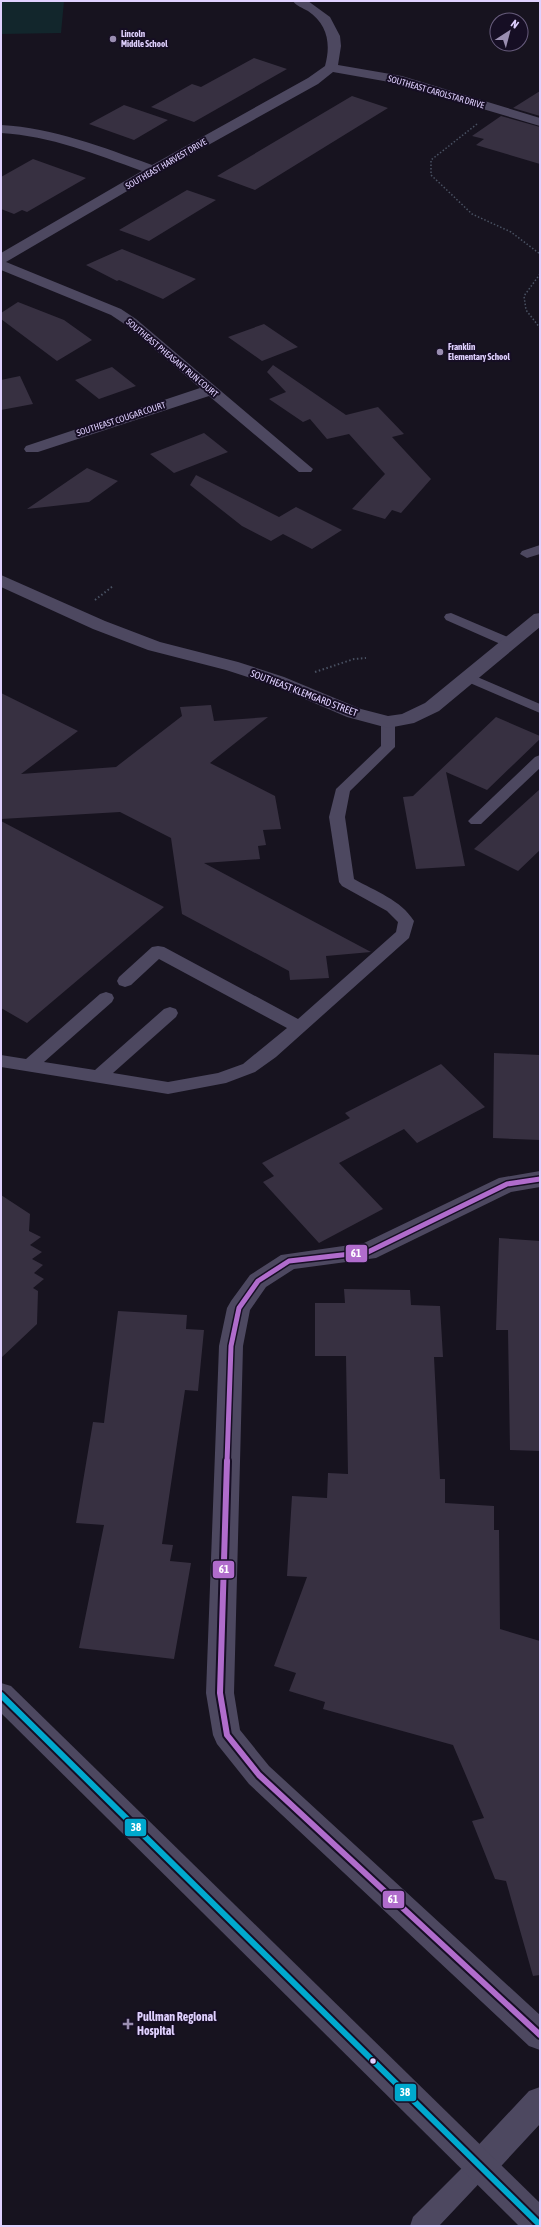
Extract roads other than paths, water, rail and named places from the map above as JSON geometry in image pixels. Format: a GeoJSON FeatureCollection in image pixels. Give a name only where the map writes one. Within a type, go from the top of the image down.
{"type":"FeatureCollection","features":[{"type":"Feature","properties":{"kind":"street"},"geometry":{"type":"LineString","coordinates":[[299,1],[316,12],[332,28],[336,46],[331,68]]}},
{"type":"Feature","properties":{"kind":"street","name":"SOUTHEAST CAROLSTAR DRIVE"},"geometry":{"type":"LineString","coordinates":[[331,68],[397,79],[540,122]]}},
{"type":"Feature","properties":{"kind":"street","name":"SOUTHEAST HARVEST DRIVE"},"geometry":{"type":"LineString","coordinates":[[1,259],[153,170],[313,81],[331,68]]}},
{"type":"Feature","properties":{"kind":"street"},"geometry":{"type":"LineString","coordinates":[[1,129],[35,132],[56,137],[153,170]]}},
{"type":"Feature","properties":{"kind":"street","name":"SOUTHEAST PHEASANT RUN COURT"},"geometry":{"type":"LineString","coordinates":[[1,265],[116,312],[131,322],[305,469]]}},
{"type":"Feature","properties":{"kind":"street","name":"SOUTHEAST COUGAR COURT"},"geometry":{"type":"LineString","coordinates":[[32,449],[210,390]]}},
{"type":"Feature","properties":{"kind":"street","name":"SOUTHEAST KLEMGARD STREET"},"geometry":{"type":"LineString","coordinates":[[1,580],[99,625],[154,646],[232,666],[278,681],[354,713],[388,722],[407,719],[432,707],[540,618]]}},
{"type":"Feature","properties":{"kind":"street"},"geometry":{"type":"LineString","coordinates":[[540,1178],[507,1184],[368,1252],[289,1261],[258,1281],[239,1308],[231,1346],[220,1692],[227,1735],[259,1775],[540,2035]]}},
{"type":"Feature","properties":{"kind":"street"},"geometry":{"type":"LineString","coordinates":[[1,1695],[540,2225]]}},
{"type":"Feature","properties":{"kind":"street"},"geometry":{"type":"LineString","coordinates":[[480,2166],[540,2102]]}},
{"type":"Feature","properties":{"kind":"lane"},"geometry":{"type":"LineString","coordinates":[[527,554],[540,548]]}},
{"type":"Feature","properties":{"kind":"lane"},"geometry":{"type":"LineString","coordinates":[[451,617],[510,643]]}},
{"type":"Feature","properties":{"kind":"lane"},"geometry":{"type":"LineString","coordinates":[[468,677],[540,709]]}},
{"type":"Feature","properties":{"kind":"lane"},"geometry":{"type":"LineString","coordinates":[[1,1061],[168,1088],[196,1085],[220,1079],[249,1068],[299,1027],[403,934],[406,920],[393,907],[347,882],[337,817],[343,789],[388,747],[388,722]]}},
{"type":"Feature","properties":{"kind":"lane"},"geometry":{"type":"LineString","coordinates":[[476,821],[540,760]]}},
{"type":"Feature","properties":{"kind":"lane"},"geometry":{"type":"LineString","coordinates":[[125,981],[158,951],[299,1027]]}},
{"type":"Feature","properties":{"kind":"lane"},"geometry":{"type":"LineString","coordinates":[[30,1065],[106,998]]}},
{"type":"Feature","properties":{"kind":"lane"},"geometry":{"type":"LineString","coordinates":[[98,1077],[170,1014]]}},
{"type":"Feature","properties":{"kind":"lane"},"geometry":{"type":"LineString","coordinates":[[422,2226],[480,2166]]}},
{"type":"Feature","properties":{"kind":"place","name":"Lincoln Middle School"},"geometry":{"type":"Point","coordinates":[113,39]}},
{"type":"Feature","properties":{"kind":"place","name":"Franklin Elementary School"},"geometry":{"type":"Point","coordinates":[440,352]}},
{"type":"Feature","properties":{"kind":"place","name":"Pullman Regional Hospital"},"geometry":{"type":"Point","coordinates":[128,2024]}}]}
